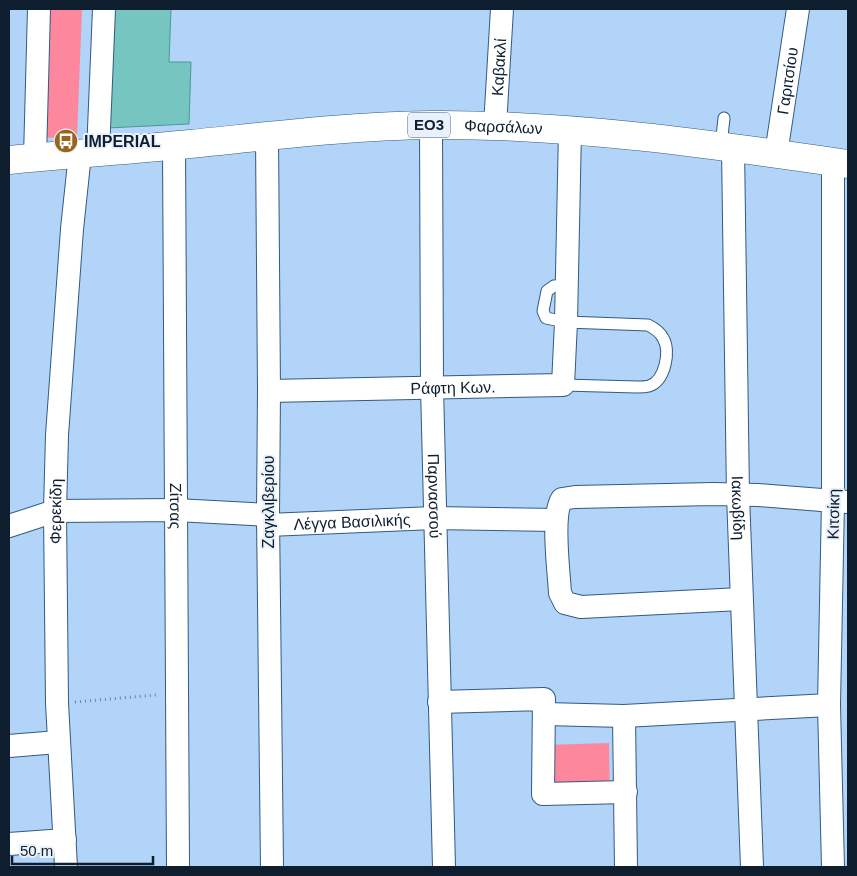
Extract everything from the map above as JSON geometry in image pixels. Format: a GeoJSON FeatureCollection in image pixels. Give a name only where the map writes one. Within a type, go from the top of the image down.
{"type":"FeatureCollection","features":[{"type":"Feature","properties":{"kind":"main road","name":"Φαρσάλων"},"geometry":{"type":"LineString","coordinates":[[9,160],[174,146],[357,127],[431,125],[570,130],[727,147],[840,163]]}},
{"type":"Feature","properties":{"kind":"street"},"geometry":{"type":"LineString","coordinates":[[35,157],[39,9]]}},
{"type":"Feature","properties":{"kind":"street","name":"Φερεκίδη"},"geometry":{"type":"LineString","coordinates":[[66,867],[57,703],[55,511],[57,435],[72,229],[89,153],[104,9]]}},
{"type":"Feature","properties":{"kind":"street","name":"Καβακλί"},"geometry":{"type":"LineString","coordinates":[[495,126],[502,9]]}},
{"type":"Feature","properties":{"kind":"street","name":"Γαριτσίου"},"geometry":{"type":"LineString","coordinates":[[776,154],[798,9]]}},
{"type":"Feature","properties":{"kind":"street","name":"Παρνασσού"},"geometry":{"type":"LineString","coordinates":[[431,125],[434,518],[444,867]]}},
{"type":"Feature","properties":{"kind":"street"},"geometry":{"type":"LineString","coordinates":[[563,385],[570,130]]}},
{"type":"Feature","properties":{"kind":"street","name":"Ζαγκλιβερίου"},"geometry":{"type":"LineString","coordinates":[[267,136],[268,520],[272,867]]}},
{"type":"Feature","properties":{"kind":"street","name":"Ζίτσας"},"geometry":{"type":"LineString","coordinates":[[174,146],[178,867]]}},
{"type":"Feature","properties":{"kind":"street","name":"Ιακωβίδη"},"geometry":{"type":"LineString","coordinates":[[727,147],[752,867]]}},
{"type":"Feature","properties":{"kind":"street","name":"Κιτσίκη"},"geometry":{"type":"LineString","coordinates":[[833,867],[829,704],[839,666],[841,501],[840,163]]}},
{"type":"Feature","properties":{"kind":"street","name":"Ράφτη Κων."},"geometry":{"type":"LineString","coordinates":[[269,391],[563,385]]}},
{"type":"Feature","properties":{"kind":"street","name":"Λέγγα Βασιλικής"},"geometry":{"type":"LineString","coordinates":[[9,526],[55,511],[176,510],[268,520],[434,518],[462,520],[559,510],[575,497],[713,494],[841,501]]}},
{"type":"Feature","properties":{"kind":"street"},"geometry":{"type":"LineString","coordinates":[[559,510],[560,593],[565,603],[569,605],[581,607],[742,599]]}},
{"type":"Feature","properties":{"kind":"street"},"geometry":{"type":"LineString","coordinates":[[439,702],[544,699],[543,794],[626,792]]}},
{"type":"Feature","properties":{"kind":"street"},"geometry":{"type":"LineString","coordinates":[[545,714],[624,716],[829,704]]}},
{"type":"Feature","properties":{"kind":"street"},"geometry":{"type":"LineString","coordinates":[[624,716],[626,867]]}},
{"type":"Feature","properties":{"kind":"street"},"geometry":{"type":"LineString","coordinates":[[9,746],[58,742]]}},
{"type":"Feature","properties":{"kind":"street"},"geometry":{"type":"LineString","coordinates":[[9,844],[65,840]]}},
{"type":"Feature","properties":{"kind":"lane"},"geometry":{"type":"LineString","coordinates":[[724,118],[727,147]]}},
{"type":"Feature","properties":{"kind":"lane","name":"Ράφτη Κων."},"geometry":{"type":"LineString","coordinates":[[563,385],[637,388],[648,386],[656,382],[663,371],[667,359],[664,339],[657,330],[648,325],[566,322]]}},
{"type":"Feature","properties":{"kind":"path"},"geometry":{"type":"LineString","coordinates":[[57,703],[177,693]]}},
{"type":"Feature","properties":{"kind":"shaded area"},"geometry":{"type":"Polygon","coordinates":[[[48,9],[82,9],[77,137],[43,138],[48,9]]]}},
{"type":"Feature","properties":{"kind":"shaded area"},"geometry":{"type":"Polygon","coordinates":[[[609,743],[610,802],[545,804],[544,745],[609,743]]]}},
{"type":"Feature","properties":{"kind":"building"},"geometry":{"type":"Polygon","coordinates":[[[112,9],[171,9],[169,62],[191,62],[189,124],[107,128],[112,9]]]}},
{"type":"Feature","properties":{"kind":"place","name":"IMPERIAL"},"geometry":{"type":"Point","coordinates":[66,141]}}]}
